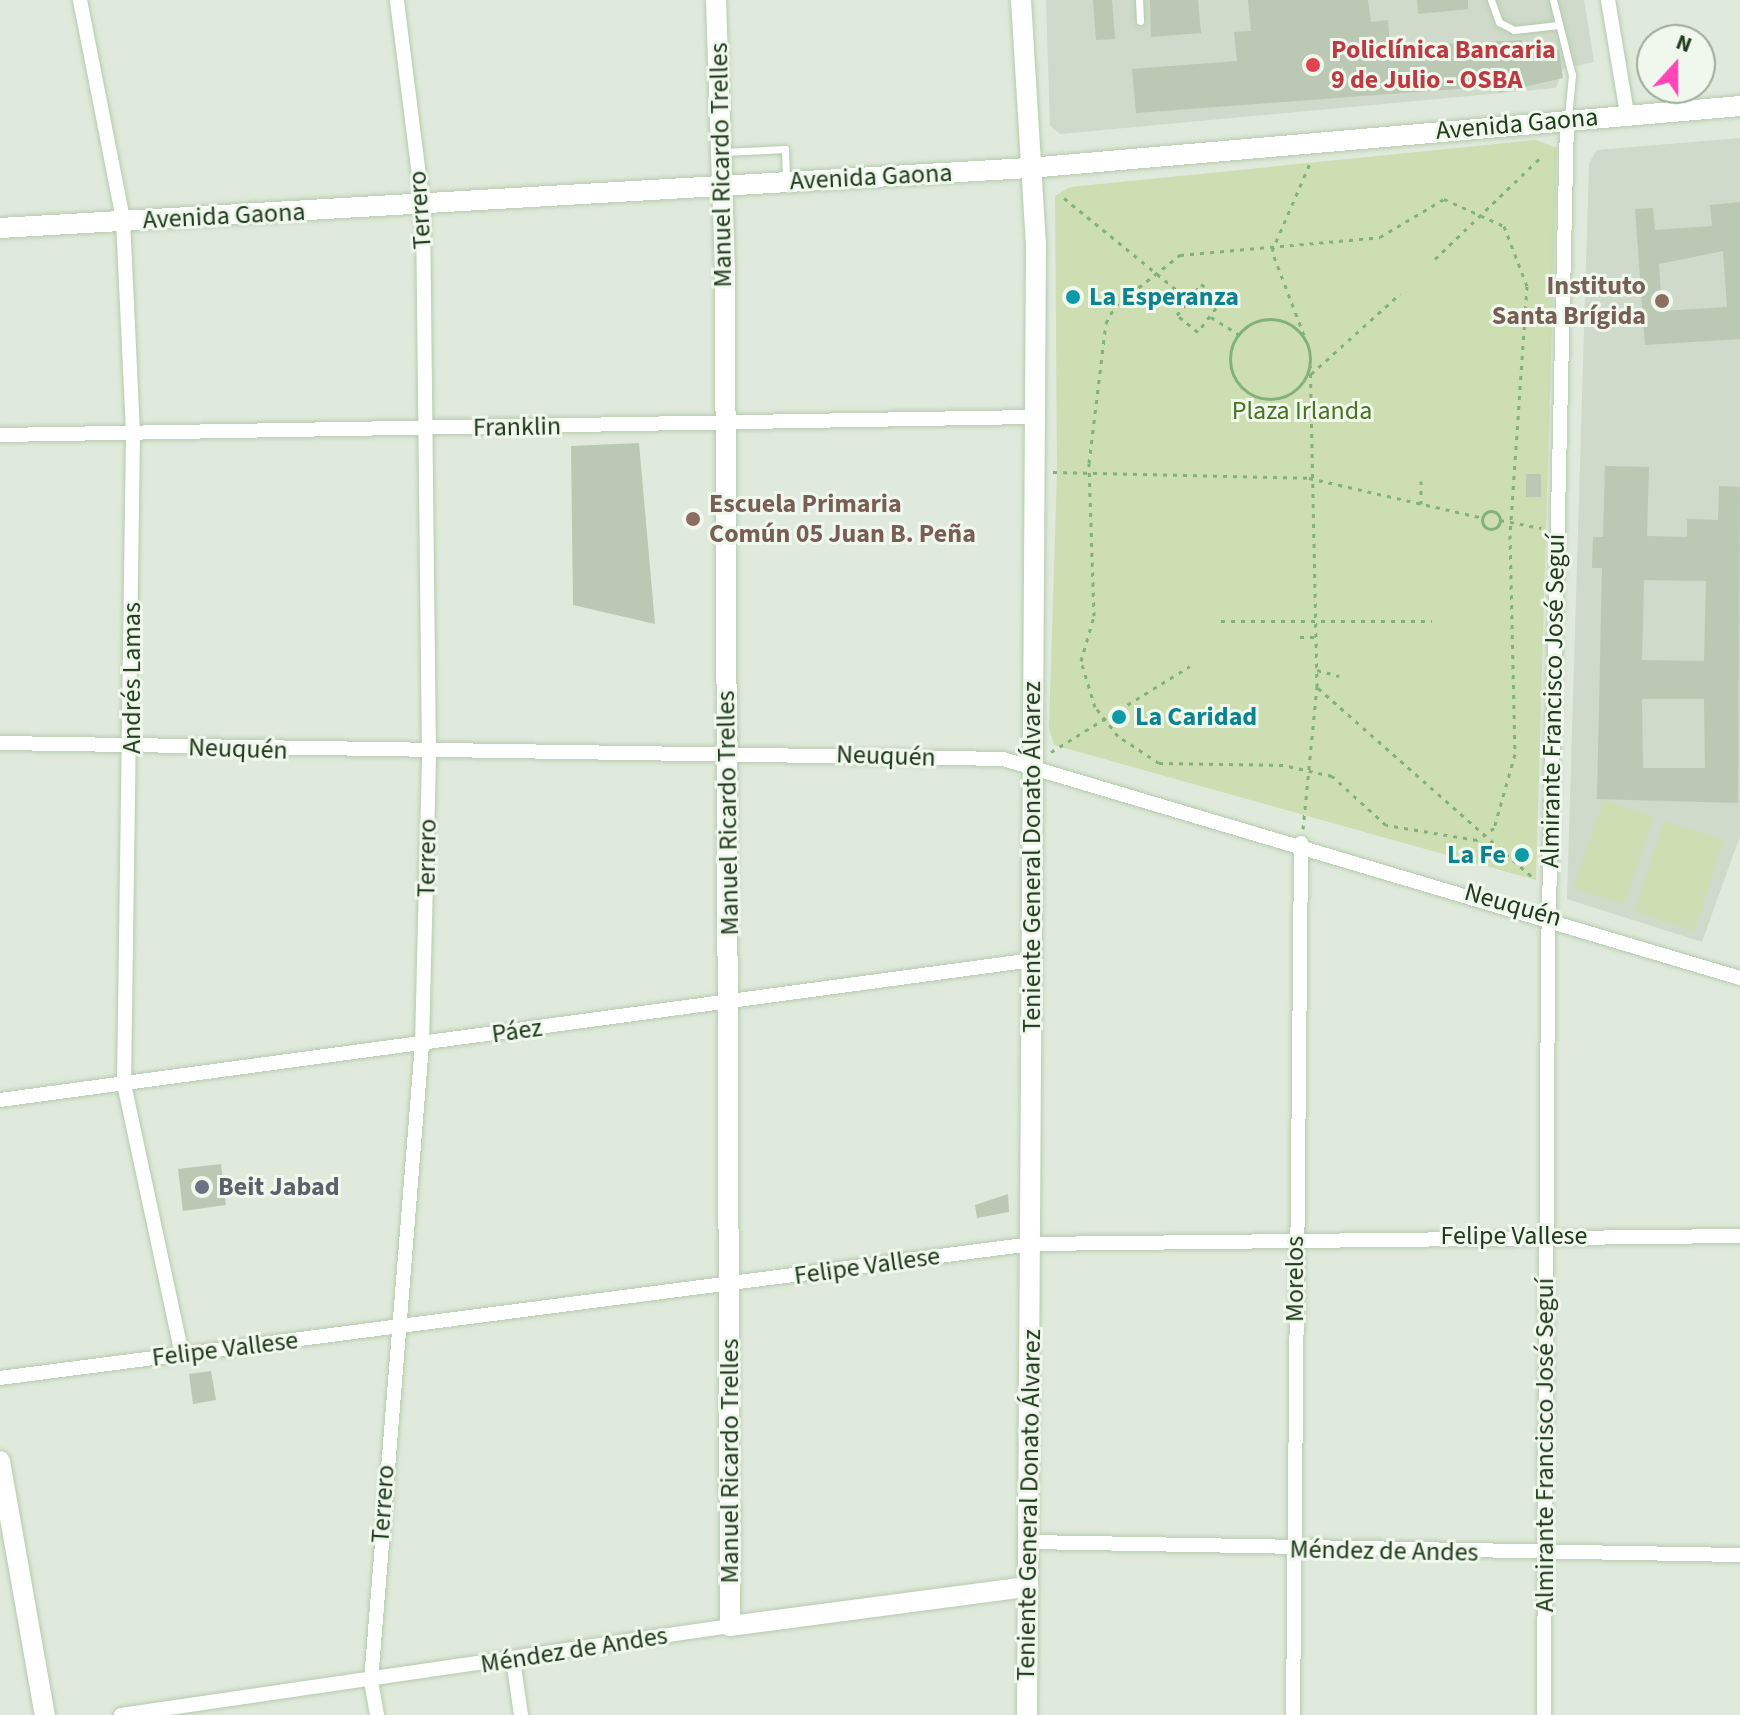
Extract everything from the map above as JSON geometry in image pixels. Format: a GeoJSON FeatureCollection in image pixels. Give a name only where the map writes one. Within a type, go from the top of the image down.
{"type":"FeatureCollection","features":[{"type":"Feature","properties":{"kind":"street","name":"Andrés Lamas"},"geometry":{"type":"LineString","coordinates":[[80,0],[123,220],[133,433],[124,1084],[182,1355]]}},
{"type":"Feature","properties":{"kind":"street","name":"Terrero"},"geometry":{"type":"LineString","coordinates":[[377,1715],[371,1681],[396,1327],[422,1044],[429,755],[423,207],[397,0]]}},
{"type":"Feature","properties":{"kind":"street","name":"Manuel Ricardo Trelles"},"geometry":{"type":"LineString","coordinates":[[716,0],[723,185],[730,1002],[730,1626]]}},
{"type":"Feature","properties":{"kind":"street","name":"Teniente General Donato Álvarez"},"geometry":{"type":"LineString","coordinates":[[1021,0],[1029,168],[1033,417],[1032,1244],[1027,1715]]}},
{"type":"Feature","properties":{"kind":"street"},"geometry":{"type":"LineString","coordinates":[[1608,0],[1627,114]]}},
{"type":"Feature","properties":{"kind":"street","name":"Avenida Gaona"},"geometry":{"type":"LineString","coordinates":[[0,228],[423,207],[723,185],[1029,168],[1740,106]]}},
{"type":"Feature","properties":{"kind":"street","name":"Almirante Francisco José Seguí"},"geometry":{"type":"LineString","coordinates":[[1544,1715],[1549,892],[1567,119]]}},
{"type":"Feature","properties":{"kind":"street","name":"Franklin"},"geometry":{"type":"LineString","coordinates":[[0,435],[1033,417]]}},
{"type":"Feature","properties":{"kind":"street","name":"Neuquén"},"geometry":{"type":"LineString","coordinates":[[0,743],[429,755],[727,752],[1032,764],[1549,916],[1740,978]]}},
{"type":"Feature","properties":{"kind":"street","name":"Morelos"},"geometry":{"type":"LineString","coordinates":[[1293,1715],[1297,1548],[1295,1238],[1301,843]]}},
{"type":"Feature","properties":{"kind":"street","name":"Páez"},"geometry":{"type":"LineString","coordinates":[[0,1100],[1033,960]]}},
{"type":"Feature","properties":{"kind":"street","name":"Felipe Vallese"},"geometry":{"type":"LineString","coordinates":[[0,1378],[1032,1244],[1546,1235],[1740,1236]]}},
{"type":"Feature","properties":{"kind":"street"},"geometry":{"type":"LineString","coordinates":[[0,1461],[45,1715]]}},
{"type":"Feature","properties":{"kind":"street","name":"Méndez de Andes"},"geometry":{"type":"LineString","coordinates":[[1029,1542],[1543,1555],[1740,1555]]}},
{"type":"Feature","properties":{"kind":"street","name":"Méndez de Andes"},"geometry":{"type":"LineString","coordinates":[[121,1715],[371,1681],[730,1626],[1028,1587]]}},
{"type":"Feature","properties":{"kind":"street"},"geometry":{"type":"LineString","coordinates":[[513,1659],[521,1715]]}},
{"type":"Feature","properties":{"kind":"lane"},"geometry":{"type":"LineString","coordinates":[[1139,0],[1140,21]]}},
{"type":"Feature","properties":{"kind":"lane"},"geometry":{"type":"LineString","coordinates":[[1491,0],[1499,22],[1514,30],[1559,25]]}},
{"type":"Feature","properties":{"kind":"lane"},"geometry":{"type":"LineString","coordinates":[[1553,0],[1572,75],[1567,119]]}},
{"type":"Feature","properties":{"kind":"lane"},"geometry":{"type":"LineString","coordinates":[[722,152],[785,149],[786,182]]}},
{"type":"Feature","properties":{"kind":"path"},"geometry":{"type":"LineString","coordinates":[[1301,843],[1317,687],[1318,620],[1309,478],[1311,374],[1305,339],[1275,245],[1318,142]]}},
{"type":"Feature","properties":{"kind":"path"},"geometry":{"type":"LineString","coordinates":[[1435,259],[1543,155]]}},
{"type":"Feature","properties":{"kind":"path"},"geometry":{"type":"LineString","coordinates":[[1064,198],[1153,274],[1189,300]]}},
{"type":"Feature","properties":{"kind":"path"},"geometry":{"type":"LineString","coordinates":[[1444,199],[1482,212],[1504,226],[1526,270],[1510,522],[1515,754],[1507,795],[1485,836],[1404,832],[1360,809],[1332,776],[1310,771],[1159,763],[1132,748],[1105,719],[1081,669],[1094,616],[1089,474],[1106,323],[1153,274],[1190,252],[1380,237],[1444,199]]}},
{"type":"Feature","properties":{"kind":"path"},"geometry":{"type":"LineString","coordinates":[[1201,284],[1222,300],[1210,316],[1198,332],[1177,315],[1201,284]]}},
{"type":"Feature","properties":{"kind":"path"},"geometry":{"type":"LineString","coordinates":[[1238,334],[1230,360],[1247,393],[1274,399],[1305,379],[1400,294]]}},
{"type":"Feature","properties":{"kind":"path"},"geometry":{"type":"LineString","coordinates":[[1210,316],[1238,334]]}},
{"type":"Feature","properties":{"kind":"path"},"geometry":{"type":"LineString","coordinates":[[1238,334],[1276,319],[1305,339]]}},
{"type":"Feature","properties":{"kind":"path"},"geometry":{"type":"LineString","coordinates":[[1305,379],[1310,366]]}},
{"type":"Feature","properties":{"kind":"path"},"geometry":{"type":"LineString","coordinates":[[1033,472],[1309,478],[1483,518],[1492,528],[1500,520]]}},
{"type":"Feature","properties":{"kind":"path"},"geometry":{"type":"LineString","coordinates":[[1421,481],[1421,504]]}},
{"type":"Feature","properties":{"kind":"path"},"geometry":{"type":"LineString","coordinates":[[1483,518],[1491,511],[1500,520],[1557,529]]}},
{"type":"Feature","properties":{"kind":"path"},"geometry":{"type":"LineString","coordinates":[[1221,621],[1432,621]]}},
{"type":"Feature","properties":{"kind":"path"},"geometry":{"type":"LineString","coordinates":[[1300,637],[1318,637]]}},
{"type":"Feature","properties":{"kind":"path"},"geometry":{"type":"LineString","coordinates":[[1032,764],[1190,666]]}},
{"type":"Feature","properties":{"kind":"path"},"geometry":{"type":"LineString","coordinates":[[1317,670],[1339,676]]}},
{"type":"Feature","properties":{"kind":"path"},"geometry":{"type":"LineString","coordinates":[[1317,687],[1549,892]]}},
{"type":"Feature","properties":{"kind":"shaded area","name":"Policlínica Bancaria 9 de Julio - OSBA"},"geometry":{"type":"Polygon","coordinates":[[[1046,0],[1584,0],[1594,62],[1563,69],[1556,88],[1060,134],[1050,126],[1046,0]]]}},
{"type":"Feature","properties":{"kind":"shaded area"},"geometry":{"type":"Polygon","coordinates":[[[1740,138],[1740,836],[1702,942],[1567,899],[1589,163],[1597,150],[1740,138]]]}},
{"type":"Feature","properties":{"kind":"green space","name":"Plaza Irlanda"},"geometry":{"type":"Polygon","coordinates":[[[1536,140],[1557,148],[1536,880],[1054,745],[1049,729],[1057,472],[1055,196],[1070,187],[1536,140]]]}},
{"type":"Feature","properties":{"kind":"green space"},"geometry":{"type":"Polygon","coordinates":[[[1603,800],[1654,817],[1624,904],[1573,888],[1603,800]]]}},
{"type":"Feature","properties":{"kind":"green space"},"geometry":{"type":"Polygon","coordinates":[[[1664,821],[1723,840],[1695,931],[1635,911],[1664,821]]]}},
{"type":"Feature","properties":{"kind":"building"},"geometry":{"type":"Polygon","coordinates":[[[1093,0],[1112,0],[1115,39],[1096,40],[1093,0]]]}},
{"type":"Feature","properties":{"kind":"building"},"geometry":{"type":"Polygon","coordinates":[[[1150,0],[1198,0],[1201,33],[1151,37],[1150,0]]]}},
{"type":"Feature","properties":{"kind":"building"},"geometry":{"type":"Polygon","coordinates":[[[1248,0],[1368,0],[1371,22],[1388,20],[1390,47],[1522,40],[1523,53],[1559,49],[1563,78],[1498,93],[1497,86],[1136,113],[1132,69],[1237,61],[1234,32],[1251,31],[1248,0]]]}},
{"type":"Feature","properties":{"kind":"building"},"geometry":{"type":"Polygon","coordinates":[[[1417,0],[1468,0],[1468,9],[1418,14],[1417,0]]]}},
{"type":"Feature","properties":{"kind":"building"},"geometry":{"type":"Polygon","coordinates":[[[1740,202],[1740,339],[1645,345],[1635,209],[1653,208],[1655,230],[1712,226],[1710,205],[1740,202]],[[1723,251],[1659,264],[1662,311],[1727,307],[1723,251]]]}},
{"type":"Feature","properties":{"kind":"building"},"geometry":{"type":"Polygon","coordinates":[[[639,443],[655,624],[573,605],[571,446],[639,443]]]}},
{"type":"Feature","properties":{"kind":"building"},"geometry":{"type":"Polygon","coordinates":[[[1605,466],[1649,467],[1647,536],[1687,537],[1687,519],[1718,520],[1719,486],[1740,487],[1738,803],[1597,799],[1602,568],[1592,568],[1593,537],[1603,537],[1605,466]],[[1644,580],[1642,660],[1704,661],[1706,581],[1644,580]],[[1642,699],[1643,768],[1705,768],[1704,699],[1642,699]]]}},
{"type":"Feature","properties":{"kind":"building"},"geometry":{"type":"Polygon","coordinates":[[[1526,474],[1541,474],[1541,497],[1526,497],[1526,474]]]}},
{"type":"Feature","properties":{"kind":"building","name":"Beit Jabad"},"geometry":{"type":"Polygon","coordinates":[[[221,1164],[226,1205],[183,1211],[178,1169],[221,1164]]]}},
{"type":"Feature","properties":{"kind":"building"},"geometry":{"type":"Polygon","coordinates":[[[1008,1194],[1009,1212],[977,1218],[975,1205],[1008,1194]]]}},
{"type":"Feature","properties":{"kind":"building"},"geometry":{"type":"Polygon","coordinates":[[[211,1371],[216,1400],[193,1404],[189,1374],[211,1371]]]}},
{"type":"Feature","properties":{"kind":"place","name":"Policlínica Bancaria 9 de Julio - OSBA"},"geometry":{"type":"Point","coordinates":[1313,65]}},
{"type":"Feature","properties":{"kind":"place","name":"La Esperanza"},"geometry":{"type":"Point","coordinates":[1073,297]}},
{"type":"Feature","properties":{"kind":"place","name":"Instituto Santa Brígida"},"geometry":{"type":"Point","coordinates":[1662,301]}},
{"type":"Feature","properties":{"kind":"place","name":"Escuela Primaria Común 05 Juan B. Peña"},"geometry":{"type":"Point","coordinates":[693,519]}},
{"type":"Feature","properties":{"kind":"place","name":"La Caridad"},"geometry":{"type":"Point","coordinates":[1119,717]}},
{"type":"Feature","properties":{"kind":"place","name":"La Fe"},"geometry":{"type":"Point","coordinates":[1522,855]}},
{"type":"Feature","properties":{"kind":"place","name":"Beit Jabad"},"geometry":{"type":"Point","coordinates":[202,1187]}}]}
